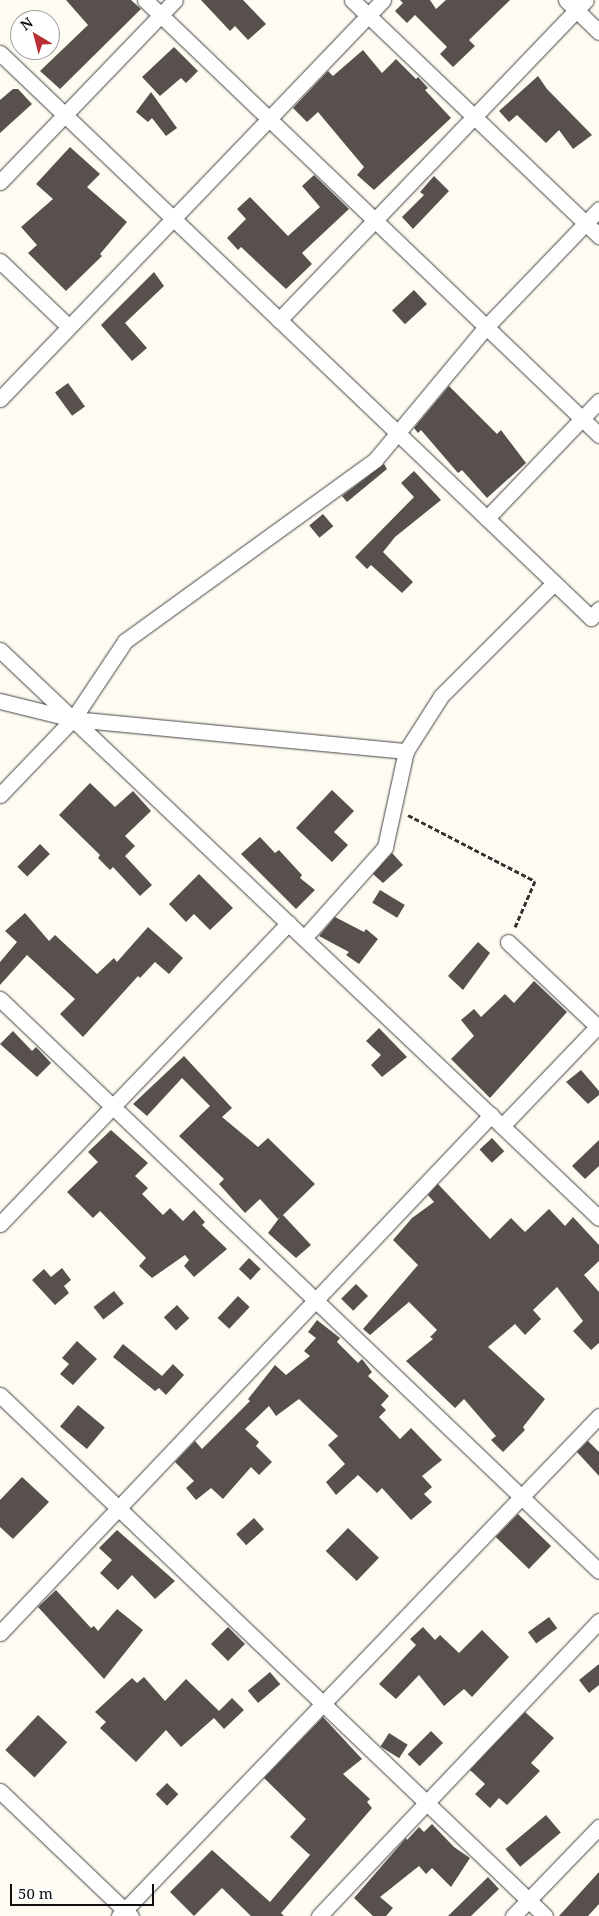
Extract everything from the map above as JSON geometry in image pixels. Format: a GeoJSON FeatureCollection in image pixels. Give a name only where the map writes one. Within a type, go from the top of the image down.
{"type":"FeatureCollection","features":[{"type":"Feature","properties":{"kind":"street"},"geometry":{"type":"LineString","coordinates":[[145,0],[599,435]]}},
{"type":"Feature","properties":{"kind":"street"},"geometry":{"type":"LineString","coordinates":[[0,182],[175,0]]}},
{"type":"Feature","properties":{"kind":"street"},"geometry":{"type":"LineString","coordinates":[[352,0],[599,236]]}},
{"type":"Feature","properties":{"kind":"street"},"geometry":{"type":"LineString","coordinates":[[0,399],[383,0]]}},
{"type":"Feature","properties":{"kind":"street"},"geometry":{"type":"LineString","coordinates":[[279,320],[474,117],[576,3],[599,32]]}},
{"type":"Feature","properties":{"kind":"street"},"geometry":{"type":"LineString","coordinates":[[0,53],[591,618],[599,609]]}},
{"type":"Feature","properties":{"kind":"street"},"geometry":{"type":"LineString","coordinates":[[0,795],[73,719],[125,641],[375,460],[486,327],[599,209]]}},
{"type":"Feature","properties":{"kind":"street"},"geometry":{"type":"LineString","coordinates":[[0,261],[69,327]]}},
{"type":"Feature","properties":{"kind":"street"},"geometry":{"type":"LineString","coordinates":[[487,518],[599,401]]}},
{"type":"Feature","properties":{"kind":"street"},"geometry":{"type":"LineString","coordinates":[[304,938],[385,847],[406,751],[441,696],[554,583]]}},
{"type":"Feature","properties":{"kind":"street"},"geometry":{"type":"LineString","coordinates":[[0,650],[502,1126],[597,1212]]}},
{"type":"Feature","properties":{"kind":"street"},"geometry":{"type":"LineString","coordinates":[[0,701],[73,719],[406,751]]}},
{"type":"Feature","properties":{"kind":"street"},"geometry":{"type":"LineString","coordinates":[[0,1224],[289,923]]}},
{"type":"Feature","properties":{"kind":"street"},"geometry":{"type":"LineString","coordinates":[[502,1126],[598,1027],[508,942]]}},
{"type":"Feature","properties":{"kind":"street"},"geometry":{"type":"LineString","coordinates":[[0,998],[599,1571]]}},
{"type":"Feature","properties":{"kind":"street"},"geometry":{"type":"LineString","coordinates":[[0,1633],[491,1115]]}},
{"type":"Feature","properties":{"kind":"street"},"geometry":{"type":"LineString","coordinates":[[0,1395],[545,1916]]}},
{"type":"Feature","properties":{"kind":"street"},"geometry":{"type":"LineString","coordinates":[[0,1791],[125,1914],[599,1416]]}},
{"type":"Feature","properties":{"kind":"street"},"geometry":{"type":"LineString","coordinates":[[319,1916],[599,1621]]}},
{"type":"Feature","properties":{"kind":"street"},"geometry":{"type":"LineString","coordinates":[[513,1916],[599,1827]]}},
{"type":"Feature","properties":{"kind":"path"},"geometry":{"type":"LineString","coordinates":[[394,807],[535,881],[508,942]]}},
{"type":"Feature","properties":{"kind":"building"},"geometry":{"type":"Polygon","coordinates":[[[66,0],[131,0],[141,9],[60,89],[40,71],[51,60],[60,60],[60,52],[88,25],[66,0]]]}},
{"type":"Feature","properties":{"kind":"building"},"geometry":{"type":"Polygon","coordinates":[[[201,0],[243,0],[266,24],[248,40],[235,26],[230,31],[201,0]]]}},
{"type":"Feature","properties":{"kind":"building"},"geometry":{"type":"Polygon","coordinates":[[[400,0],[430,0],[436,9],[446,0],[510,0],[469,40],[475,46],[453,67],[440,54],[447,47],[415,15],[407,23],[395,11],[403,3],[400,0]]]}},
{"type":"Feature","properties":{"kind":"building"},"geometry":{"type":"Polygon","coordinates":[[[174,47],[198,71],[186,83],[181,78],[160,96],[142,77],[174,47]]]}},
{"type":"Feature","properties":{"kind":"building"},"geometry":{"type":"Polygon","coordinates":[[[363,50],[382,73],[396,59],[416,79],[418,77],[428,88],[425,90],[451,118],[374,190],[357,175],[364,167],[318,112],[307,122],[293,108],[328,71],[333,76],[363,50]]]}},
{"type":"Feature","properties":{"kind":"building"},"geometry":{"type":"Polygon","coordinates":[[[538,76],[547,89],[592,135],[573,149],[559,130],[546,143],[517,115],[509,122],[499,111],[538,76]]]}},
{"type":"Feature","properties":{"kind":"building"},"geometry":{"type":"Polygon","coordinates":[[[13,89],[18,89],[32,104],[0,133],[0,100],[13,89]]]}},
{"type":"Feature","properties":{"kind":"building"},"geometry":{"type":"Polygon","coordinates":[[[151,92],[177,128],[166,136],[152,118],[148,122],[136,112],[151,92]]]}},
{"type":"Feature","properties":{"kind":"building"},"geometry":{"type":"Polygon","coordinates":[[[70,147],[100,174],[87,187],[127,222],[100,254],[102,256],[66,291],[28,253],[37,245],[21,227],[53,199],[36,184],[70,147]]]}},
{"type":"Feature","properties":{"kind":"building"},"geometry":{"type":"Polygon","coordinates":[[[314,175],[349,209],[302,253],[312,264],[286,289],[241,247],[238,250],[227,238],[246,219],[237,209],[250,197],[288,236],[320,207],[302,186],[314,175]]]}},
{"type":"Feature","properties":{"kind":"building"},"geometry":{"type":"Polygon","coordinates":[[[434,176],[449,191],[413,229],[402,217],[424,195],[420,192],[434,176]]]}},
{"type":"Feature","properties":{"kind":"building"},"geometry":{"type":"Polygon","coordinates":[[[154,272],[164,286],[125,323],[147,348],[132,361],[101,325],[154,272]]]}},
{"type":"Feature","properties":{"kind":"building"},"geometry":{"type":"Polygon","coordinates":[[[414,290],[427,304],[405,324],[392,310],[414,290]]]}},
{"type":"Feature","properties":{"kind":"building"},"geometry":{"type":"Polygon","coordinates":[[[68,383],[85,406],[72,416],[55,392],[68,383]]]}},
{"type":"Feature","properties":{"kind":"building"},"geometry":{"type":"Polygon","coordinates":[[[449,386],[497,434],[501,430],[526,463],[487,498],[462,470],[458,473],[421,430],[418,433],[414,428],[449,386]]]}},
{"type":"Feature","properties":{"kind":"building"},"geometry":{"type":"Polygon","coordinates":[[[384,464],[387,469],[347,502],[342,496],[384,464]]]}},
{"type":"Feature","properties":{"kind":"building"},"geometry":{"type":"Polygon","coordinates":[[[414,471],[441,500],[395,537],[383,552],[413,582],[402,593],[371,565],[367,569],[355,557],[414,497],[401,483],[414,471]]]}},
{"type":"Feature","properties":{"kind":"building"},"geometry":{"type":"Polygon","coordinates":[[[323,514],[333,526],[319,538],[309,526],[323,514]]]}},
{"type":"Feature","properties":{"kind":"building"},"geometry":{"type":"Polygon","coordinates":[[[90,783],[115,807],[133,791],[151,811],[125,836],[135,846],[125,856],[152,885],[140,896],[113,867],[110,870],[98,858],[100,855],[59,815],[90,783]]]}},
{"type":"Feature","properties":{"kind":"building"},"geometry":{"type":"Polygon","coordinates":[[[332,790],[354,811],[334,832],[348,845],[332,862],[296,828],[332,790]]]}},
{"type":"Feature","properties":{"kind":"building"},"geometry":{"type":"Polygon","coordinates":[[[260,837],[275,853],[279,850],[302,875],[300,878],[315,890],[296,909],[241,854],[260,837]]]}},
{"type":"Feature","properties":{"kind":"building"},"geometry":{"type":"Polygon","coordinates":[[[40,844],[50,854],[27,877],[17,867],[40,844]]]}},
{"type":"Feature","properties":{"kind":"building"},"geometry":{"type":"Polygon","coordinates":[[[392,853],[403,865],[383,883],[373,874],[392,853]]]}},
{"type":"Feature","properties":{"kind":"building"},"geometry":{"type":"Polygon","coordinates":[[[199,874],[233,908],[210,930],[194,914],[186,922],[169,904],[199,874]]]}},
{"type":"Feature","properties":{"kind":"building"},"geometry":{"type":"Polygon","coordinates":[[[380,890],[405,905],[397,918],[372,903],[380,890]]]}},
{"type":"Feature","properties":{"kind":"building"},"geometry":{"type":"Polygon","coordinates":[[[25,913],[49,941],[55,935],[97,974],[114,958],[117,962],[148,927],[183,958],[169,974],[155,962],[140,978],[138,976],[83,1037],[60,1014],[75,999],[27,955],[0,985],[0,962],[17,942],[5,931],[25,913]]]}},
{"type":"Feature","properties":{"kind":"building"},"geometry":{"type":"Polygon","coordinates":[[[335,917],[364,932],[366,929],[378,939],[359,964],[346,955],[349,952],[319,936],[335,917]]]}},
{"type":"Feature","properties":{"kind":"building"},"geometry":{"type":"Polygon","coordinates":[[[478,942],[490,953],[463,990],[448,976],[478,942]]]}},
{"type":"Feature","properties":{"kind":"building"},"geometry":{"type":"Polygon","coordinates":[[[534,981],[567,1012],[490,1098],[451,1059],[474,1036],[461,1020],[474,1009],[481,1017],[505,994],[514,1003],[534,981]]]}},
{"type":"Feature","properties":{"kind":"building"},"geometry":{"type":"Polygon","coordinates":[[[379,1028],[407,1057],[382,1077],[371,1065],[381,1055],[366,1041],[379,1028]]]}},
{"type":"Feature","properties":{"kind":"building"},"geometry":{"type":"Polygon","coordinates":[[[13,1031],[32,1051],[36,1047],[51,1063],[37,1077],[0,1044],[13,1031]]]}},
{"type":"Feature","properties":{"kind":"building"},"geometry":{"type":"Polygon","coordinates":[[[184,1056],[232,1108],[222,1117],[258,1147],[268,1138],[315,1184],[283,1215],[311,1245],[296,1258],[268,1233],[280,1217],[278,1219],[260,1199],[245,1213],[219,1184],[224,1179],[179,1136],[210,1106],[182,1078],[147,1116],[133,1104],[184,1056]]]}},
{"type":"Feature","properties":{"kind":"building"},"geometry":{"type":"Polygon","coordinates":[[[581,1070],[599,1091],[599,1095],[588,1104],[566,1082],[581,1070]]]}},
{"type":"Feature","properties":{"kind":"building"},"geometry":{"type":"Polygon","coordinates":[[[111,1130],[148,1163],[135,1176],[148,1188],[142,1194],[163,1215],[170,1208],[183,1221],[194,1210],[205,1222],[202,1225],[227,1249],[194,1277],[184,1266],[189,1260],[185,1255],[152,1278],[139,1266],[146,1258],[100,1211],[93,1218],[67,1192],[98,1162],[88,1152],[111,1130]]]}},
{"type":"Feature","properties":{"kind":"building"},"geometry":{"type":"Polygon","coordinates":[[[492,1138],[504,1151],[492,1163],[480,1150],[492,1138]]]}},
{"type":"Feature","properties":{"kind":"building"},"geometry":{"type":"Polygon","coordinates":[[[599,1140],[599,1166],[585,1179],[572,1166],[599,1140]]]}},
{"type":"Feature","properties":{"kind":"building"},"geometry":{"type":"Polygon","coordinates":[[[438,1184],[490,1239],[511,1218],[525,1232],[549,1209],[565,1226],[573,1217],[599,1245],[599,1261],[584,1275],[599,1292],[599,1343],[591,1350],[573,1331],[583,1321],[557,1287],[533,1310],[541,1319],[525,1335],[515,1324],[488,1347],[545,1399],[523,1427],[525,1430],[503,1452],[491,1440],[496,1436],[464,1399],[455,1408],[406,1361],[433,1339],[430,1337],[437,1330],[409,1302],[370,1335],[363,1329],[418,1265],[393,1240],[412,1218],[434,1202],[428,1195],[438,1184]]]}},
{"type":"Feature","properties":{"kind":"building"},"geometry":{"type":"Polygon","coordinates":[[[249,1258],[261,1269],[250,1280],[239,1269],[249,1258]]]}},
{"type":"Feature","properties":{"kind":"building"},"geometry":{"type":"Polygon","coordinates":[[[62,1268],[71,1280],[64,1286],[69,1293],[55,1305],[32,1280],[44,1269],[51,1277],[62,1268]]]}},
{"type":"Feature","properties":{"kind":"building"},"geometry":{"type":"Polygon","coordinates":[[[356,1284],[368,1296],[353,1311],[341,1299],[356,1284]]]}},
{"type":"Feature","properties":{"kind":"building"},"geometry":{"type":"Polygon","coordinates":[[[114,1291],[124,1304],[103,1320],[94,1307],[114,1291]]]}},
{"type":"Feature","properties":{"kind":"building"},"geometry":{"type":"Polygon","coordinates":[[[238,1296],[250,1307],[229,1329],[218,1318],[238,1296]]]}},
{"type":"Feature","properties":{"kind":"building"},"geometry":{"type":"Polygon","coordinates":[[[177,1305],[189,1318],[176,1330],[164,1317],[177,1305]]]}},
{"type":"Feature","properties":{"kind":"building"},"geometry":{"type":"Polygon","coordinates":[[[317,1320],[340,1338],[337,1342],[358,1363],[362,1359],[372,1372],[368,1376],[389,1396],[381,1405],[386,1410],[379,1417],[400,1439],[411,1428],[442,1460],[422,1476],[432,1487],[424,1494],[432,1502],[411,1520],[382,1488],[377,1493],[358,1475],[336,1495],[326,1482],[345,1464],[328,1445],[338,1436],[299,1399],[276,1416],[269,1406],[245,1429],[259,1442],[256,1446],[272,1462],[259,1475],[251,1467],[223,1499],[211,1488],[196,1500],[186,1488],[194,1481],[175,1462],[195,1441],[202,1449],[250,1401],[248,1399],[275,1365],[286,1375],[310,1356],[304,1351],[316,1338],[308,1332],[317,1320]]]}},
{"type":"Feature","properties":{"kind":"building"},"geometry":{"type":"Polygon","coordinates":[[[77,1341],[97,1359],[73,1385],[60,1374],[69,1364],[62,1358],[77,1341]]]}},
{"type":"Feature","properties":{"kind":"building"},"geometry":{"type":"Polygon","coordinates":[[[123,1344],[162,1376],[173,1364],[184,1375],[166,1395],[159,1388],[155,1391],[113,1357],[123,1344]]]}},
{"type":"Feature","properties":{"kind":"building"},"geometry":{"type":"Polygon","coordinates":[[[78,1405],[105,1427],[87,1449],[60,1426],[78,1405]]]}},
{"type":"Feature","properties":{"kind":"building"},"geometry":{"type":"Polygon","coordinates":[[[588,1441],[599,1452],[599,1476],[577,1452],[588,1441]]]}},
{"type":"Feature","properties":{"kind":"building"},"geometry":{"type":"Polygon","coordinates":[[[22,1477],[49,1502],[13,1539],[0,1527],[0,1500],[22,1477]]]}},
{"type":"Feature","properties":{"kind":"building"},"geometry":{"type":"Polygon","coordinates":[[[518,1514],[551,1546],[529,1569],[496,1537],[518,1514]]]}},
{"type":"Feature","properties":{"kind":"building"},"geometry":{"type":"Polygon","coordinates":[[[254,1518],[264,1529],[246,1545],[236,1534],[254,1518]]]}},
{"type":"Feature","properties":{"kind":"building"},"geometry":{"type":"Polygon","coordinates":[[[348,1528],[379,1558],[357,1581],[326,1551],[348,1528]]]}},
{"type":"Feature","properties":{"kind":"building"},"geometry":{"type":"Polygon","coordinates":[[[117,1530],[175,1581],[155,1599],[132,1575],[118,1590],[100,1573],[112,1560],[99,1548],[117,1530]]]}},
{"type":"Feature","properties":{"kind":"building"},"geometry":{"type":"Polygon","coordinates":[[[56,1590],[91,1628],[94,1626],[98,1631],[117,1609],[143,1630],[104,1679],[38,1607],[56,1590]]]}},
{"type":"Feature","properties":{"kind":"building"},"geometry":{"type":"Polygon","coordinates":[[[549,1617],[557,1628],[536,1644],[528,1632],[549,1617]]]}},
{"type":"Feature","properties":{"kind":"building"},"geometry":{"type":"Polygon","coordinates":[[[228,1627],[245,1644],[228,1661],[211,1644],[228,1627]]]}},
{"type":"Feature","properties":{"kind":"building"},"geometry":{"type":"Polygon","coordinates":[[[423,1627],[435,1640],[440,1635],[459,1653],[482,1630],[509,1657],[472,1697],[464,1689],[444,1706],[419,1675],[396,1699],[379,1684],[416,1645],[410,1639],[423,1627]]]}},
{"type":"Feature","properties":{"kind":"building"},"geometry":{"type":"Polygon","coordinates":[[[599,1664],[599,1685],[589,1693],[579,1680],[599,1664]]]}},
{"type":"Feature","properties":{"kind":"building"},"geometry":{"type":"Polygon","coordinates":[[[270,1672],[280,1684],[258,1703],[248,1691],[270,1672]]]}},
{"type":"Feature","properties":{"kind":"building"},"geometry":{"type":"Polygon","coordinates":[[[144,1677],[165,1701],[186,1679],[219,1711],[232,1698],[244,1710],[224,1729],[214,1718],[181,1747],[166,1730],[136,1762],[100,1728],[106,1722],[95,1712],[132,1678],[137,1683],[144,1677]]]}},
{"type":"Feature","properties":{"kind":"building"},"geometry":{"type":"Polygon","coordinates":[[[525,1712],[554,1738],[531,1763],[540,1771],[507,1805],[499,1798],[490,1808],[475,1794],[485,1784],[470,1770],[525,1712]]]}},
{"type":"Feature","properties":{"kind":"building"},"geometry":{"type":"Polygon","coordinates":[[[38,1715],[67,1742],[35,1777],[5,1750],[38,1715]]]}},
{"type":"Feature","properties":{"kind":"building"},"geometry":{"type":"Polygon","coordinates":[[[323,1717],[362,1759],[343,1774],[370,1799],[367,1802],[372,1808],[281,1913],[284,1916],[251,1916],[222,1888],[194,1916],[170,1892],[212,1850],[270,1902],[310,1855],[290,1837],[306,1819],[264,1778],[323,1717]]]}},
{"type":"Feature","properties":{"kind":"building"},"geometry":{"type":"Polygon","coordinates":[[[431,1731],[443,1743],[420,1766],[408,1754],[431,1731]]]}},
{"type":"Feature","properties":{"kind":"building"},"geometry":{"type":"Polygon","coordinates":[[[389,1733],[408,1745],[399,1758],[381,1747],[389,1733]]]}},
{"type":"Feature","properties":{"kind":"building"},"geometry":{"type":"Polygon","coordinates":[[[167,1783],[178,1794],[167,1806],[156,1794],[167,1783]]]}},
{"type":"Feature","properties":{"kind":"building"},"geometry":{"type":"Polygon","coordinates":[[[546,1815],[561,1833],[520,1867],[505,1849],[546,1815]]]}},
{"type":"Feature","properties":{"kind":"building"},"geometry":{"type":"Polygon","coordinates":[[[432,1824],[454,1847],[470,1858],[451,1887],[432,1868],[426,1874],[419,1866],[380,1897],[393,1908],[386,1916],[373,1916],[354,1898],[406,1838],[407,1840],[419,1827],[424,1832],[432,1824]]]}},
{"type":"Feature","properties":{"kind":"building"},"geometry":{"type":"Polygon","coordinates":[[[599,1872],[599,1904],[588,1916],[559,1916],[599,1872]]]}},
{"type":"Feature","properties":{"kind":"building"},"geometry":{"type":"Polygon","coordinates":[[[488,1877],[499,1889],[471,1916],[448,1916],[488,1877]]]}}]}
